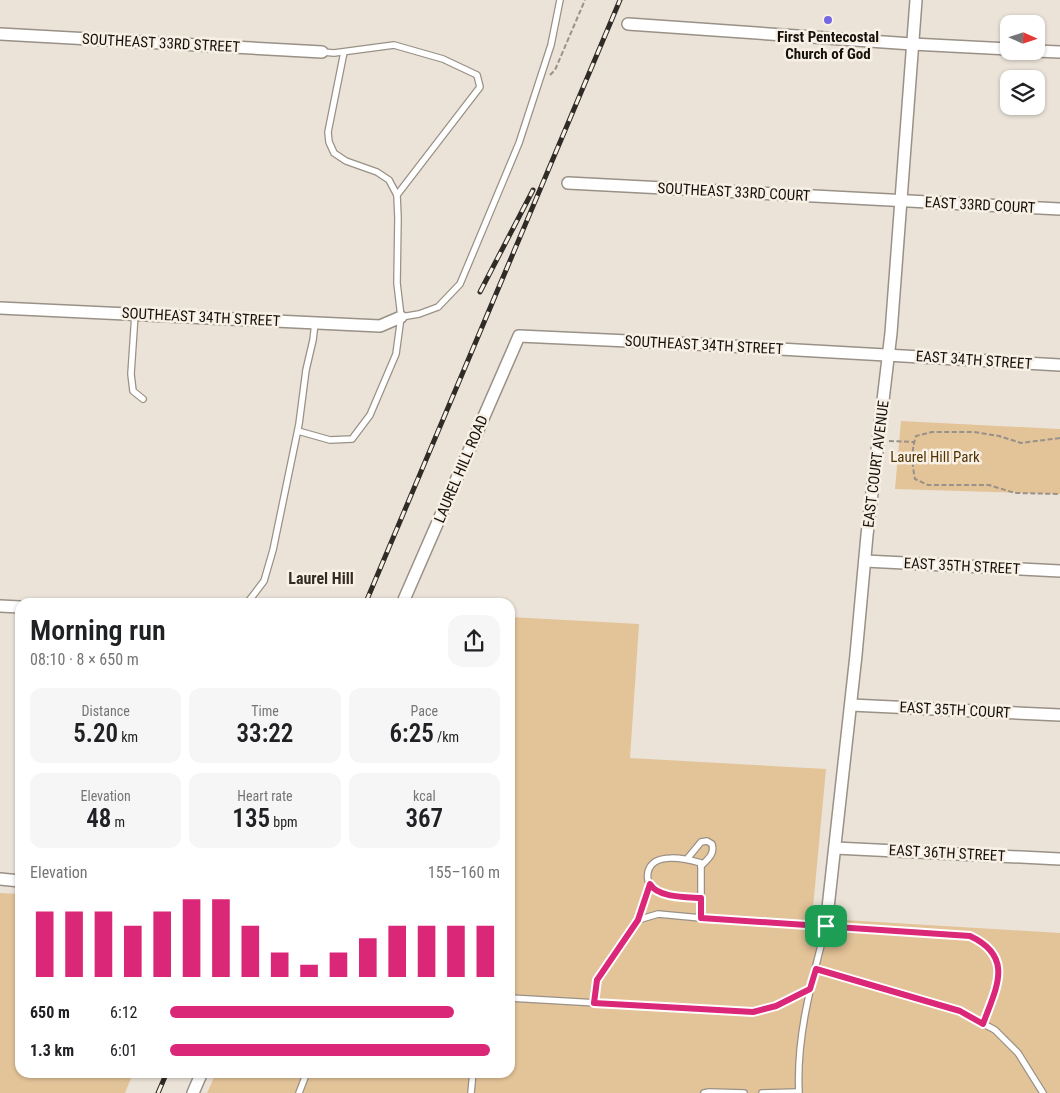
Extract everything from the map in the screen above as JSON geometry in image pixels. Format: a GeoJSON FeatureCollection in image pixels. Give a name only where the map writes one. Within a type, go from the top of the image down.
{"type":"FeatureCollection","features":[{"type":"Feature","properties":{"kind":"street","name":"EAST COURT AVENUE"},"geometry":{"type":"LineString","coordinates":[[826,926],[889,355],[916,0]]}},
{"type":"Feature","properties":{"kind":"street"},"geometry":{"type":"LineString","coordinates":[[628,24],[1000,49]]}},
{"type":"Feature","properties":{"kind":"street","name":"SOUTHEAST 33RD STREET"},"geometry":{"type":"LineString","coordinates":[[0,34],[322,52]]}},
{"type":"Feature","properties":{"kind":"street"},"geometry":{"type":"LineString","coordinates":[[1045,51],[1060,52]]}},
{"type":"Feature","properties":{"kind":"street","name":"SOUTHEAST 33RD COURT"},"geometry":{"type":"LineString","coordinates":[[568,183],[901,201]]}},
{"type":"Feature","properties":{"kind":"street","name":"EAST 33RD COURT"},"geometry":{"type":"LineString","coordinates":[[901,201],[1060,209]]}},
{"type":"Feature","properties":{"kind":"street","name":"SOUTHEAST 34TH STREET"},"geometry":{"type":"LineString","coordinates":[[0,308],[380,326],[401,318]]}},
{"type":"Feature","properties":{"kind":"street","name":"SOUTHEAST 34TH STREET"},"geometry":{"type":"LineString","coordinates":[[520,336],[889,355]]}},
{"type":"Feature","properties":{"kind":"street","name":"LAUREL HILL ROAD"},"geometry":{"type":"LineString","coordinates":[[405,598],[520,336]]}},
{"type":"Feature","properties":{"kind":"street","name":"EAST 34TH STREET"},"geometry":{"type":"LineString","coordinates":[[889,355],[1060,365]]}},
{"type":"Feature","properties":{"kind":"street","name":"EAST 35TH STREET"},"geometry":{"type":"LineString","coordinates":[[865,561],[1060,571]]}},
{"type":"Feature","properties":{"kind":"street"},"geometry":{"type":"LineString","coordinates":[[0,606],[15,607]]}},
{"type":"Feature","properties":{"kind":"street","name":"EAST 35TH COURT"},"geometry":{"type":"LineString","coordinates":[[851,704],[1060,715]]}},
{"type":"Feature","properties":{"kind":"street","name":"EAST 36TH STREET"},"geometry":{"type":"LineString","coordinates":[[835,848],[1060,859]]}},
{"type":"Feature","properties":{"kind":"street"},"geometry":{"type":"LineString","coordinates":[[0,879],[15,880]]}},
{"type":"Feature","properties":{"kind":"street"},"geometry":{"type":"LineString","coordinates":[[193,1093],[199,1078]]}},
{"type":"Feature","properties":{"kind":"lane"},"geometry":{"type":"LineString","coordinates":[[401,318],[438,307],[460,284],[519,143],[551,46],[560,0]]}},
{"type":"Feature","properties":{"kind":"lane"},"geometry":{"type":"LineString","coordinates":[[322,52],[344,52],[394,45],[443,59],[478,75],[480,87],[397,195]]}},
{"type":"Feature","properties":{"kind":"lane"},"geometry":{"type":"LineString","coordinates":[[298,431],[330,440],[352,439],[370,414],[396,354],[401,318],[397,283],[397,195],[389,180],[376,172],[346,161],[334,153],[329,142],[328,132],[344,52]]}},
{"type":"Feature","properties":{"kind":"lane"},"geometry":{"type":"LineString","coordinates":[[135,314],[131,374],[134,391],[143,399]]}},
{"type":"Feature","properties":{"kind":"lane"},"geometry":{"type":"LineString","coordinates":[[251,598],[264,581],[273,550],[298,431],[306,370],[313,340],[314,323]]}},
{"type":"Feature","properties":{"kind":"lane"},"geometry":{"type":"LineString","coordinates":[[687,859],[701,842],[707,841],[712,844],[714,849],[701,866]]}},
{"type":"Feature","properties":{"kind":"lane"},"geometry":{"type":"LineString","coordinates":[[594,1003],[597,980],[638,920],[650,884],[648,874],[650,867],[656,861],[669,858],[687,859],[701,863],[701,918]]}},
{"type":"Feature","properties":{"kind":"lane"},"geometry":{"type":"LineString","coordinates":[[650,884],[652,887],[668,895],[701,898]]}},
{"type":"Feature","properties":{"kind":"lane"},"geometry":{"type":"LineString","coordinates":[[638,920],[658,914],[970,936],[982,941],[988,947],[998,965],[999,982],[983,1024]]}},
{"type":"Feature","properties":{"kind":"lane"},"geometry":{"type":"LineString","coordinates":[[762,1093],[799,1093],[799,1054],[810,989],[826,926]]}},
{"type":"Feature","properties":{"kind":"lane"},"geometry":{"type":"LineString","coordinates":[[816,969],[960,1011],[995,1030],[1018,1053],[1043,1093]]}},
{"type":"Feature","properties":{"kind":"lane"},"geometry":{"type":"LineString","coordinates":[[515,998],[753,1012],[776,1006],[810,989]]}},
{"type":"Feature","properties":{"kind":"lane"},"geometry":{"type":"LineString","coordinates":[[299,1093],[305,1078]]}},
{"type":"Feature","properties":{"kind":"lane"},"geometry":{"type":"LineString","coordinates":[[472,1093],[473,1078]]}},
{"type":"Feature","properties":{"kind":"lane"},"geometry":{"type":"LineString","coordinates":[[704,1093],[744,1093]]}},
{"type":"Feature","properties":{"kind":"path"},"geometry":{"type":"LineString","coordinates":[[549,76],[555,70],[584,0]]}},
{"type":"Feature","properties":{"kind":"path"},"geometry":{"type":"LineString","coordinates":[[1060,438],[1040,439],[1021,443],[999,436],[974,432],[932,432],[916,436],[912,465],[916,479],[928,485],[989,485],[1015,493],[1060,494]]}},
{"type":"Feature","properties":{"kind":"path"},"geometry":{"type":"LineString","coordinates":[[879,439],[896,442],[914,442]]}},
{"type":"Feature","properties":{"kind":"green space","name":"Laurel Hill Park"},"geometry":{"type":"Polygon","coordinates":[[[901,421],[1060,429],[1060,494],[895,489],[901,421]]]}},
{"type":"Feature","properties":{"kind":"green space"},"geometry":{"type":"Polygon","coordinates":[[[515,617],[639,624],[630,758],[826,769],[812,918],[1060,933],[1060,1093],[207,1093],[214,1078],[515,1078],[515,617]]]}},
{"type":"Feature","properties":{"kind":"green space"},"geometry":{"type":"Polygon","coordinates":[[[0,893],[15,894],[15,1078],[131,1078],[125,1093],[0,1093],[0,893]]]}},
{"type":"Feature","properties":{"kind":"railway"},"geometry":{"type":"LineString","coordinates":[[368,598],[620,0]]}},
{"type":"Feature","properties":{"kind":"railway"},"geometry":{"type":"LineString","coordinates":[[480,292],[533,190]]}},
{"type":"Feature","properties":{"kind":"railway"},"geometry":{"type":"LineString","coordinates":[[158,1093],[164,1078]]}},
{"type":"Feature","properties":{"kind":"place","name":"First Pentecostal Church of God"},"geometry":{"type":"Point","coordinates":[828,20]}},
{"type":"Feature","properties":{"kind":"district","name":"Laurel Hill"},"geometry":{"type":"Point","coordinates":[321,578]}},
{"type":"Feature","properties":{"kind":"route"},"geometry":{"type":"LineString","coordinates":[[650,884],[652,887],[668,895],[701,898],[701,918],[826,926],[970,936],[982,941],[995,957],[998,965],[999,982],[983,1024],[960,1011],[816,969],[810,989],[776,1006],[753,1012],[594,1003],[597,980],[638,920],[650,884]]}}]}
